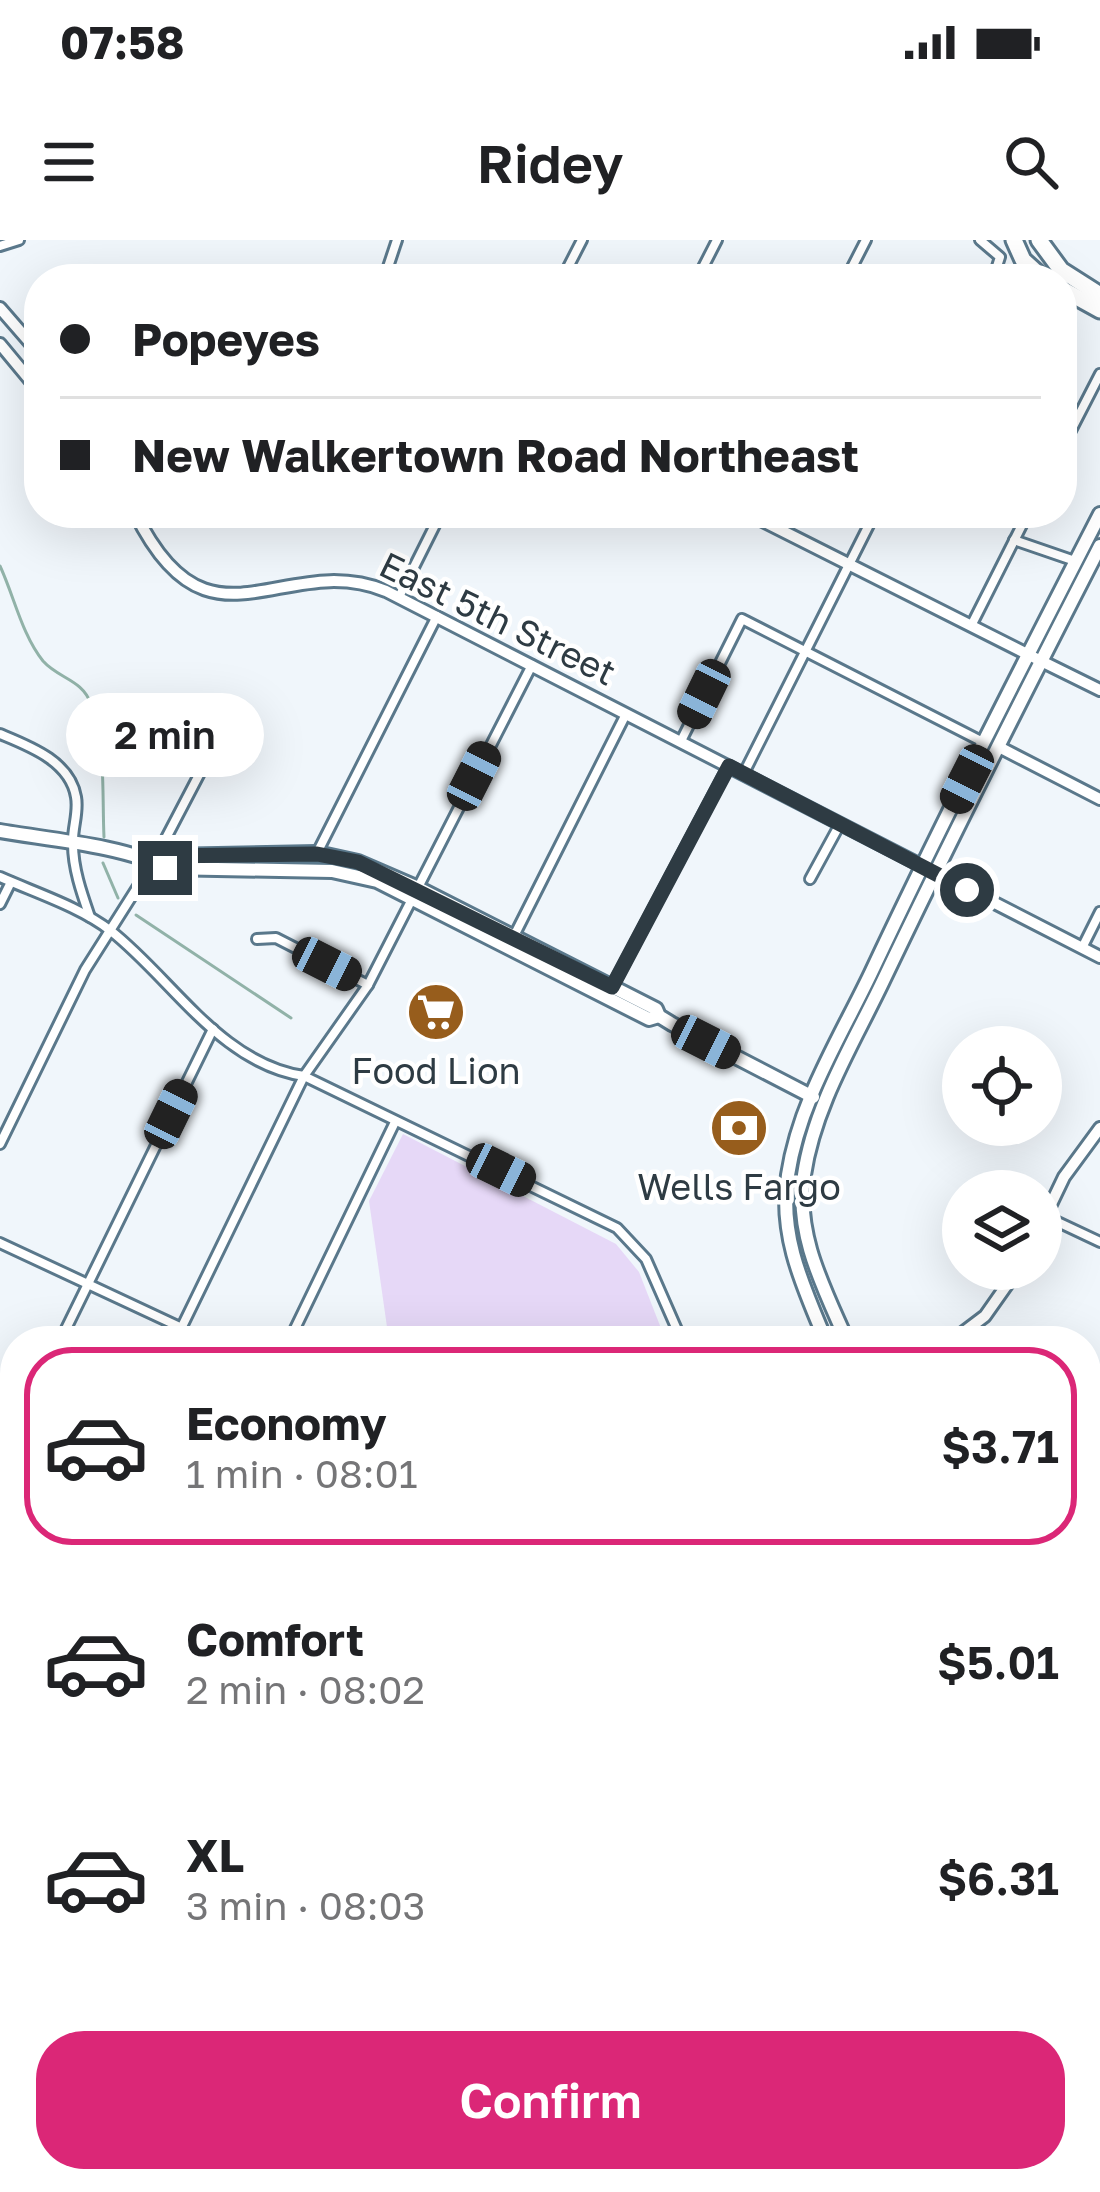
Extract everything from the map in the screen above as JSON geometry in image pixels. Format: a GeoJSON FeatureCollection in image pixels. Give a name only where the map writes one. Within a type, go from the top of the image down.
{"type":"FeatureCollection","features":[{"type":"Feature","properties":{"kind":"main road"},"geometry":{"type":"LineString","coordinates":[[0,308],[24,336]]}},
{"type":"Feature","properties":{"kind":"main road"},"geometry":{"type":"LineString","coordinates":[[0,344],[24,367]]}},
{"type":"Feature","properties":{"kind":"main road"},"geometry":{"type":"LineString","coordinates":[[1088,567],[1100,514]]}},
{"type":"Feature","properties":{"kind":"main road","name":"East 5th Street"},"geometry":{"type":"LineString","coordinates":[[143,528],[174,570],[207,590],[244,596],[346,581],[399,597],[1100,958]]}},
{"type":"Feature","properties":{"kind":"main road"},"geometry":{"type":"LineString","coordinates":[[777,528],[1100,690]]}},
{"type":"Feature","properties":{"kind":"main road"},"geometry":{"type":"LineString","coordinates":[[820,1326],[792,1260],[785,1219],[797,1130],[1035,658],[1100,546]]}},
{"type":"Feature","properties":{"kind":"main road"},"geometry":{"type":"LineString","coordinates":[[992,745],[1100,800]]}},
{"type":"Feature","properties":{"kind":"main road"},"geometry":{"type":"LineString","coordinates":[[0,831],[154,861],[165,868],[332,871],[414,892],[514,936],[825,1103]]}},
{"type":"Feature","properties":{"kind":"main road"},"geometry":{"type":"LineString","coordinates":[[249,871],[253,863],[304,862],[317,854]]}},
{"type":"Feature","properties":{"kind":"main road"},"geometry":{"type":"LineString","coordinates":[[154,861],[166,856],[317,854],[358,862],[634,1012],[650,1019],[658,1016]]}},
{"type":"Feature","properties":{"kind":"main road"},"geometry":{"type":"LineString","coordinates":[[841,1326],[810,1255],[803,1178],[825,1103],[929,870]]}},
{"type":"Feature","properties":{"kind":"main road"},"geometry":{"type":"LineString","coordinates":[[1062,1185],[1100,1128]]}},
{"type":"Feature","properties":{"kind":"main road"},"geometry":{"type":"LineString","coordinates":[[972,1326],[1003,1290]]}},
{"type":"Feature","properties":{"kind":"street"},"geometry":{"type":"LineString","coordinates":[[0,246],[19,240]]}},
{"type":"Feature","properties":{"kind":"street"},"geometry":{"type":"LineString","coordinates":[[980,240],[998,253],[1000,264]]}},
{"type":"Feature","properties":{"kind":"street"},"geometry":{"type":"LineString","coordinates":[[1077,419],[1100,374]]}},
{"type":"Feature","properties":{"kind":"street"},"geometry":{"type":"LineString","coordinates":[[399,597],[434,528]]}},
{"type":"Feature","properties":{"kind":"street"},"geometry":{"type":"LineString","coordinates":[[744,773],[867,528]]}},
{"type":"Feature","properties":{"kind":"street"},"geometry":{"type":"LineString","coordinates":[[971,626],[1020,528]]}},
{"type":"Feature","properties":{"kind":"street"},"geometry":{"type":"LineString","coordinates":[[1014,540],[1088,567]]}},
{"type":"Feature","properties":{"kind":"street"},"geometry":{"type":"LineString","coordinates":[[317,854],[437,616]]}},
{"type":"Feature","properties":{"kind":"street"},"geometry":{"type":"LineString","coordinates":[[681,741],[742,619],[992,745]]}},
{"type":"Feature","properties":{"kind":"street"},"geometry":{"type":"LineString","coordinates":[[183,1326],[304,1076],[368,985],[532,665]]}},
{"type":"Feature","properties":{"kind":"street"},"geometry":{"type":"LineString","coordinates":[[514,936],[626,713]]}},
{"type":"Feature","properties":{"kind":"street"},"geometry":{"type":"LineString","coordinates":[[0,1144],[85,970],[154,861],[224,727]]}},
{"type":"Feature","properties":{"kind":"street"},"geometry":{"type":"LineString","coordinates":[[0,734],[44,754],[66,776],[77,800],[73,843],[90,918]]}},
{"type":"Feature","properties":{"kind":"street"},"geometry":{"type":"LineString","coordinates":[[612,987],[729,766]]}},
{"type":"Feature","properties":{"kind":"street"},"geometry":{"type":"LineString","coordinates":[[810,879],[840,823]]}},
{"type":"Feature","properties":{"kind":"street"},"geometry":{"type":"LineString","coordinates":[[0,878],[111,931],[213,1029],[274,1068],[304,1076],[617,1228],[646,1259],[675,1326]]}},
{"type":"Feature","properties":{"kind":"street"},"geometry":{"type":"LineString","coordinates":[[0,904],[10,882]]}},
{"type":"Feature","properties":{"kind":"street"},"geometry":{"type":"LineString","coordinates":[[1082,948],[1100,912]]}},
{"type":"Feature","properties":{"kind":"street"},"geometry":{"type":"LineString","coordinates":[[257,939],[276,938],[368,985]]}},
{"type":"Feature","properties":{"kind":"street"},"geometry":{"type":"LineString","coordinates":[[68,1326],[213,1029]]}},
{"type":"Feature","properties":{"kind":"street"},"geometry":{"type":"LineString","coordinates":[[296,1326],[395,1122]]}},
{"type":"Feature","properties":{"kind":"street"},"geometry":{"type":"LineString","coordinates":[[1062,1228],[1100,1242]]}},
{"type":"Feature","properties":{"kind":"street"},"geometry":{"type":"LineString","coordinates":[[0,1243],[178,1326]]}},
{"type":"Feature","properties":{"kind":"shaded area"},"geometry":{"type":"Polygon","coordinates":[[[403,1134],[616,1244],[639,1272],[660,1326],[387,1326],[369,1201],[403,1134]]]}},
{"type":"Feature","properties":{"kind":"waterway"},"geometry":{"type":"LineString","coordinates":[[0,566],[36,651],[49,667],[82,689],[91,704],[101,753],[104,837]]}},
{"type":"Feature","properties":{"kind":"waterway"},"geometry":{"type":"LineString","coordinates":[[103,863],[118,898]]}},
{"type":"Feature","properties":{"kind":"waterway"},"geometry":{"type":"LineString","coordinates":[[136,915],[291,1018]]}},
{"type":"Feature","properties":{"kind":"place","name":"Food Lion"},"geometry":{"type":"Point","coordinates":[436,1012]}},
{"type":"Feature","properties":{"kind":"place","name":"Wells Fargo"},"geometry":{"type":"Point","coordinates":[739,1128]}},
{"type":"Feature","properties":{"kind":"route"},"geometry":{"type":"LineString","coordinates":[[165,868],[154,861],[166,856],[317,854],[358,862],[612,987],[729,766],[967,890]]}}]}
